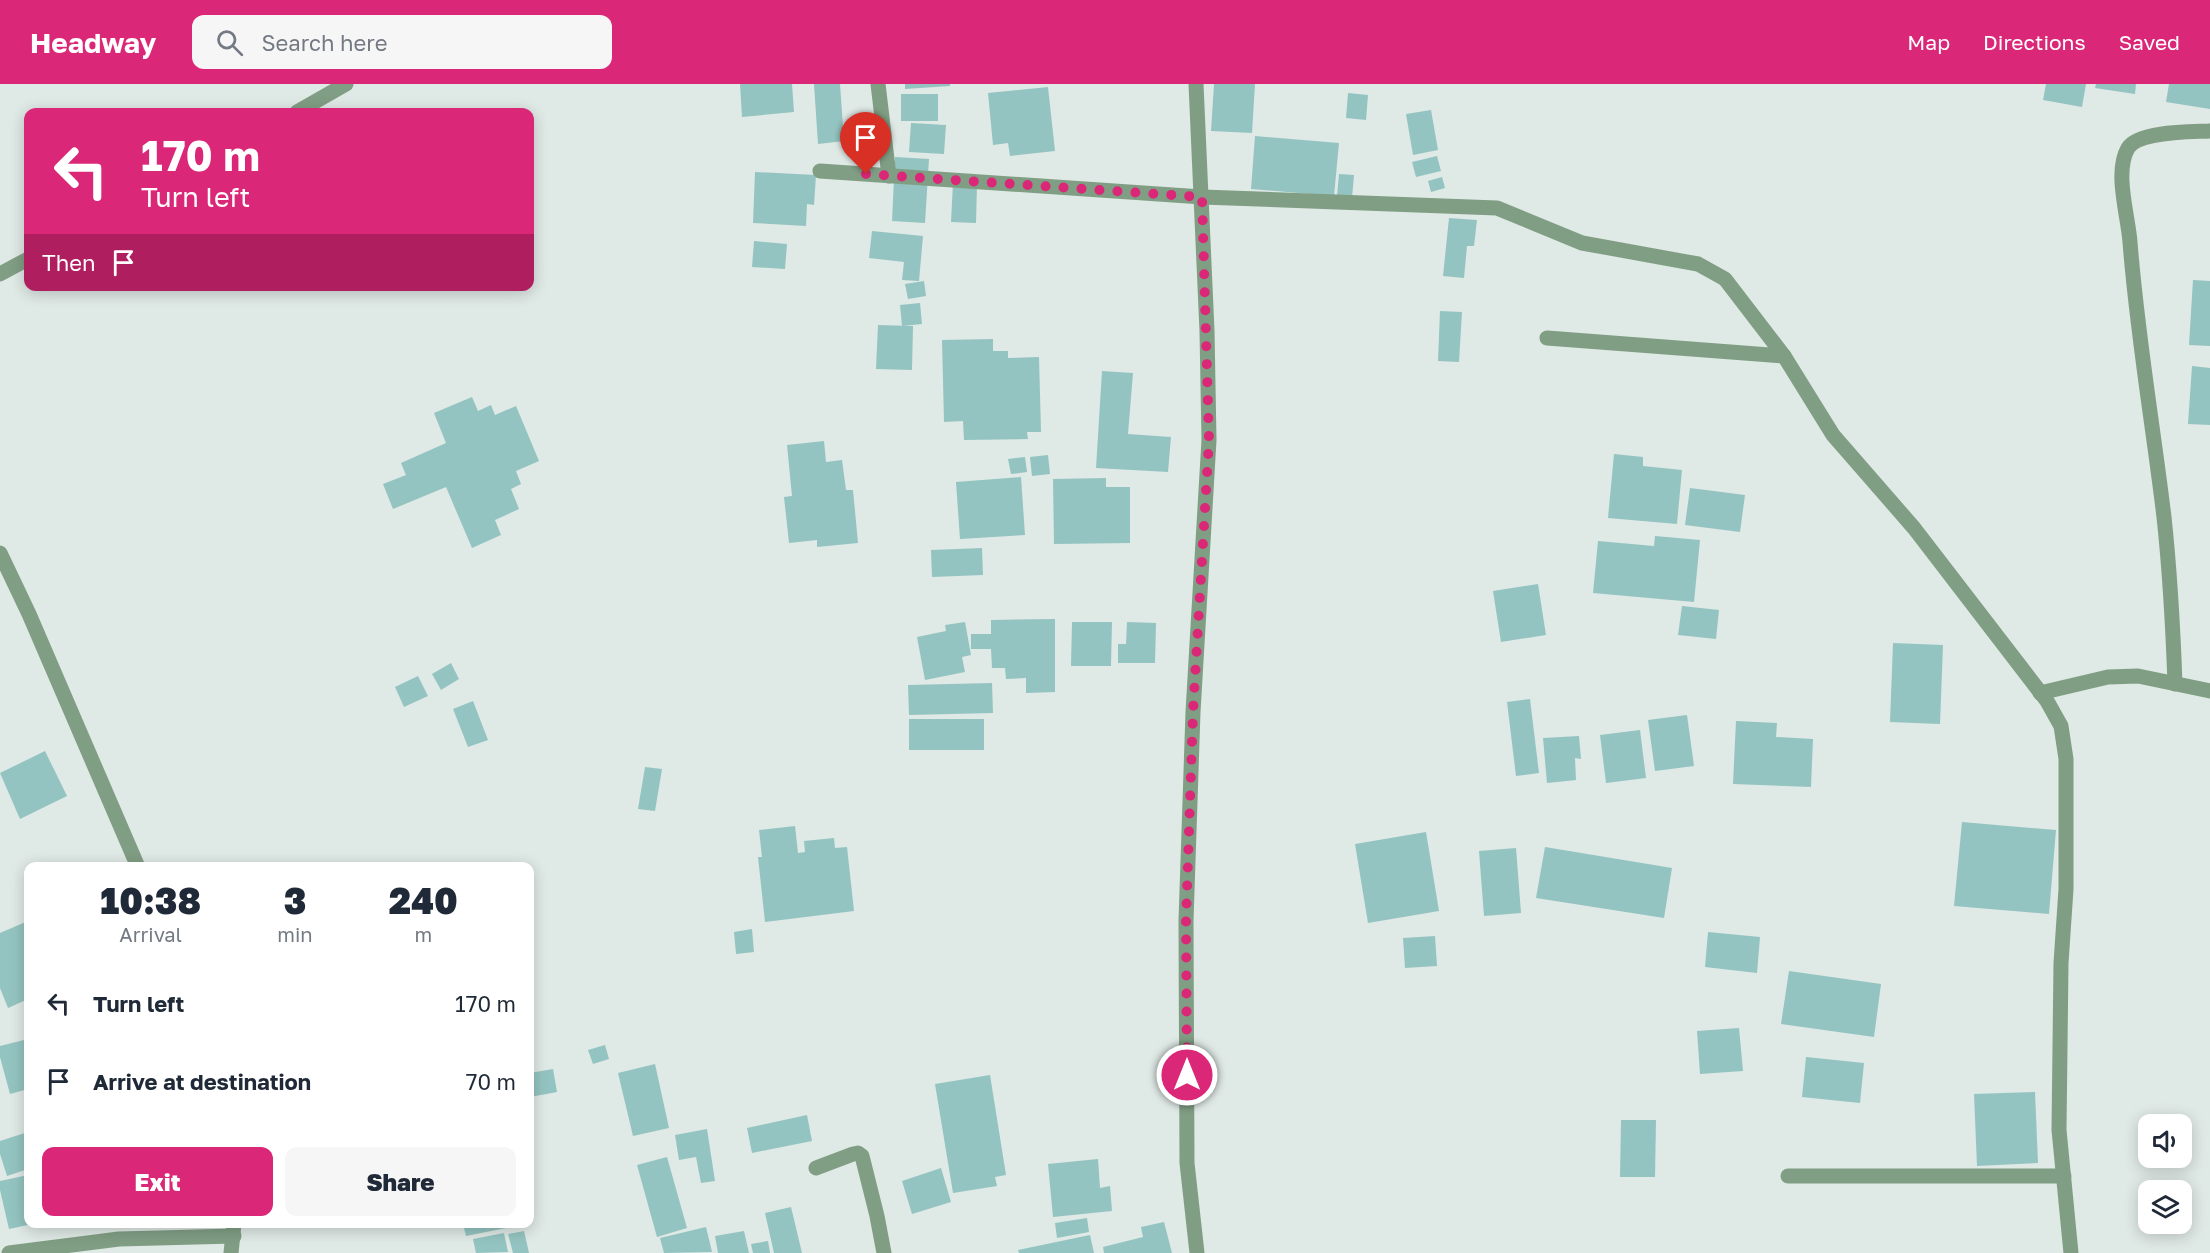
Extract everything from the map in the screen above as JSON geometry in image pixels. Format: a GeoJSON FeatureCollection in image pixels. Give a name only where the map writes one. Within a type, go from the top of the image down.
{"type":"FeatureCollection","features":[{"type":"Feature","properties":{"kind":"street"},"geometry":{"type":"LineString","coordinates":[[304,108],[346,84]]}},
{"type":"Feature","properties":{"kind":"street"},"geometry":{"type":"LineString","coordinates":[[878,84],[889,176]]}},
{"type":"Feature","properties":{"kind":"street"},"geometry":{"type":"LineString","coordinates":[[1196,84],[1202,197],[1209,440],[1193,712],[1186,921],[1187,1163],[1197,1253]]}},
{"type":"Feature","properties":{"kind":"street"},"geometry":{"type":"LineString","coordinates":[[2175,684],[2171,591],[2164,519],[2135,307],[2128,218],[2121,173],[2124,155],[2130,145],[2139,140],[2151,135],[2210,131]]}},
{"type":"Feature","properties":{"kind":"street"},"geometry":{"type":"LineString","coordinates":[[820,171],[1202,197],[1497,208],[1582,243],[1698,264],[1725,279],[1784,356],[1833,435],[1914,528],[2040,693],[2061,726],[2066,759],[2066,889],[2061,963],[2059,1130],[2071,1253]]}},
{"type":"Feature","properties":{"kind":"street"},"geometry":{"type":"LineString","coordinates":[[0,274],[24,261]]}},
{"type":"Feature","properties":{"kind":"street"},"geometry":{"type":"LineString","coordinates":[[1546,338],[1784,356]]}},
{"type":"Feature","properties":{"kind":"street"},"geometry":{"type":"LineString","coordinates":[[0,553],[29,614],[136,862]]}},
{"type":"Feature","properties":{"kind":"street"},"geometry":{"type":"LineString","coordinates":[[2040,693],[2108,677],[2138,676],[2210,691]]}},
{"type":"Feature","properties":{"kind":"street"},"geometry":{"type":"LineString","coordinates":[[816,1168],[853,1154],[858,1153],[862,1156],[884,1253]]}},
{"type":"Feature","properties":{"kind":"street"},"geometry":{"type":"LineString","coordinates":[[1788,1176],[2064,1176]]}},
{"type":"Feature","properties":{"kind":"street"},"geometry":{"type":"LineString","coordinates":[[9,1253],[119,1239],[234,1230],[231,1253]]}},
{"type":"Feature","properties":{"kind":"building"},"geometry":{"type":"Polygon","coordinates":[[[740,84],[792,84],[794,112],[742,117],[740,84]]]}},
{"type":"Feature","properties":{"kind":"building"},"geometry":{"type":"Polygon","coordinates":[[[814,84],[840,84],[844,141],[818,144],[814,84]]]}},
{"type":"Feature","properties":{"kind":"building"},"geometry":{"type":"Polygon","coordinates":[[[905,84],[950,84],[950,86],[905,89],[905,84]]]}},
{"type":"Feature","properties":{"kind":"building"},"geometry":{"type":"Polygon","coordinates":[[[1214,84],[1255,84],[1252,133],[1211,131],[1214,84]]]}},
{"type":"Feature","properties":{"kind":"building"},"geometry":{"type":"Polygon","coordinates":[[[2046,84],[2086,84],[2082,107],[2043,100],[2046,84]]]}},
{"type":"Feature","properties":{"kind":"building"},"geometry":{"type":"Polygon","coordinates":[[[2096,84],[2136,84],[2135,94],[2095,88],[2096,84]]]}},
{"type":"Feature","properties":{"kind":"building"},"geometry":{"type":"Polygon","coordinates":[[[2169,84],[2210,84],[2210,109],[2166,102],[2169,84]]]}},
{"type":"Feature","properties":{"kind":"building"},"geometry":{"type":"Polygon","coordinates":[[[1048,87],[1055,151],[1010,156],[1008,143],[993,145],[988,93],[1048,87]]]}},
{"type":"Feature","properties":{"kind":"building"},"geometry":{"type":"Polygon","coordinates":[[[1348,93],[1368,95],[1366,120],[1346,118],[1348,93]]]}},
{"type":"Feature","properties":{"kind":"building"},"geometry":{"type":"Polygon","coordinates":[[[901,94],[938,94],[938,121],[901,121],[901,94]]]}},
{"type":"Feature","properties":{"kind":"building"},"geometry":{"type":"Polygon","coordinates":[[[1431,110],[1438,150],[1413,155],[1406,114],[1431,110]]]}},
{"type":"Feature","properties":{"kind":"building"},"geometry":{"type":"Polygon","coordinates":[[[911,123],[946,125],[944,154],[909,152],[911,123]]]}},
{"type":"Feature","properties":{"kind":"building"},"geometry":{"type":"Polygon","coordinates":[[[1255,136],[1339,143],[1334,196],[1251,189],[1255,136]]]}},
{"type":"Feature","properties":{"kind":"building"},"geometry":{"type":"Polygon","coordinates":[[[1437,156],[1441,171],[1416,177],[1412,162],[1437,156]]]}},
{"type":"Feature","properties":{"kind":"building"},"geometry":{"type":"Polygon","coordinates":[[[895,157],[929,159],[925,223],[892,221],[895,157]]]}},
{"type":"Feature","properties":{"kind":"building"},"geometry":{"type":"Polygon","coordinates":[[[755,172],[816,175],[814,205],[807,204],[806,226],[753,223],[755,172]]]}},
{"type":"Feature","properties":{"kind":"building"},"geometry":{"type":"Polygon","coordinates":[[[1339,174],[1354,175],[1352,198],[1337,196],[1339,174]]]}},
{"type":"Feature","properties":{"kind":"building"},"geometry":{"type":"Polygon","coordinates":[[[1442,177],[1445,188],[1431,192],[1428,181],[1442,177]]]}},
{"type":"Feature","properties":{"kind":"building"},"geometry":{"type":"Polygon","coordinates":[[[953,183],[977,184],[976,223],[951,222],[953,183]]]}},
{"type":"Feature","properties":{"kind":"building"},"geometry":{"type":"Polygon","coordinates":[[[1449,218],[1477,220],[1474,246],[1467,246],[1464,278],[1443,276],[1449,218]]]}},
{"type":"Feature","properties":{"kind":"building"},"geometry":{"type":"Polygon","coordinates":[[[872,231],[923,236],[919,281],[902,280],[904,262],[869,258],[872,231]]]}},
{"type":"Feature","properties":{"kind":"building"},"geometry":{"type":"Polygon","coordinates":[[[754,241],[787,244],[785,269],[752,267],[754,241]]]}},
{"type":"Feature","properties":{"kind":"building"},"geometry":{"type":"Polygon","coordinates":[[[2193,280],[2210,281],[2210,346],[2189,345],[2193,280]]]}},
{"type":"Feature","properties":{"kind":"building"},"geometry":{"type":"Polygon","coordinates":[[[924,281],[926,296],[908,299],[905,284],[924,281]]]}},
{"type":"Feature","properties":{"kind":"building"},"geometry":{"type":"Polygon","coordinates":[[[920,303],[922,324],[902,326],[900,305],[920,303]]]}},
{"type":"Feature","properties":{"kind":"building"},"geometry":{"type":"Polygon","coordinates":[[[1440,311],[1462,312],[1459,362],[1438,361],[1440,311]]]}},
{"type":"Feature","properties":{"kind":"building"},"geometry":{"type":"Polygon","coordinates":[[[878,325],[913,326],[912,370],[876,369],[878,325]]]}},
{"type":"Feature","properties":{"kind":"building"},"geometry":{"type":"Polygon","coordinates":[[[993,339],[993,351],[1008,351],[1008,358],[1039,357],[1041,432],[1027,432],[1028,439],[964,440],[963,421],[944,422],[942,340],[993,339]]]}},
{"type":"Feature","properties":{"kind":"building"},"geometry":{"type":"Polygon","coordinates":[[[2192,366],[2210,368],[2210,425],[2188,424],[2192,366]]]}},
{"type":"Feature","properties":{"kind":"building"},"geometry":{"type":"Polygon","coordinates":[[[1102,371],[1133,373],[1128,434],[1171,437],[1168,472],[1096,468],[1102,371]]]}},
{"type":"Feature","properties":{"kind":"building"},"geometry":{"type":"Polygon","coordinates":[[[472,397],[478,411],[491,405],[495,415],[516,406],[539,461],[516,471],[521,484],[511,489],[519,509],[495,520],[501,535],[472,548],[446,487],[393,509],[383,484],[406,475],[401,463],[446,443],[434,413],[472,397]]]}},
{"type":"Feature","properties":{"kind":"building"},"geometry":{"type":"Polygon","coordinates":[[[824,441],[826,462],[842,460],[846,490],[853,490],[858,543],[817,547],[817,540],[789,543],[784,497],[792,496],[787,445],[824,441]]]}},
{"type":"Feature","properties":{"kind":"building"},"geometry":{"type":"Polygon","coordinates":[[[1614,454],[1643,457],[1643,466],[1682,470],[1677,524],[1608,518],[1614,454]]]}},
{"type":"Feature","properties":{"kind":"building"},"geometry":{"type":"Polygon","coordinates":[[[1048,455],[1050,474],[1032,476],[1030,457],[1048,455]]]}},
{"type":"Feature","properties":{"kind":"building"},"geometry":{"type":"Polygon","coordinates":[[[1025,457],[1027,472],[1011,474],[1008,459],[1025,457]]]}},
{"type":"Feature","properties":{"kind":"building"},"geometry":{"type":"Polygon","coordinates":[[[1021,477],[1025,535],[960,539],[956,482],[1021,477]]]}},
{"type":"Feature","properties":{"kind":"building"},"geometry":{"type":"Polygon","coordinates":[[[1106,478],[1106,487],[1130,487],[1130,543],[1054,544],[1053,479],[1106,478]]]}},
{"type":"Feature","properties":{"kind":"building"},"geometry":{"type":"Polygon","coordinates":[[[1690,488],[1745,495],[1740,532],[1685,525],[1690,488]]]}},
{"type":"Feature","properties":{"kind":"building"},"geometry":{"type":"Polygon","coordinates":[[[1655,536],[1700,540],[1694,602],[1593,593],[1598,541],[1654,546],[1655,536]]]}},
{"type":"Feature","properties":{"kind":"building"},"geometry":{"type":"Polygon","coordinates":[[[982,548],[983,575],[932,577],[931,550],[982,548]]]}},
{"type":"Feature","properties":{"kind":"building"},"geometry":{"type":"Polygon","coordinates":[[[1538,584],[1546,635],[1501,642],[1493,591],[1538,584]]]}},
{"type":"Feature","properties":{"kind":"building"},"geometry":{"type":"Polygon","coordinates":[[[1682,606],[1719,610],[1716,639],[1678,635],[1682,606]]]}},
{"type":"Feature","properties":{"kind":"building"},"geometry":{"type":"Polygon","coordinates":[[[1055,619],[1055,692],[1026,693],[1026,678],[1006,679],[1005,668],[992,668],[991,649],[971,649],[971,634],[991,634],[991,620],[1055,619]]]}},
{"type":"Feature","properties":{"kind":"building"},"geometry":{"type":"Polygon","coordinates":[[[965,622],[971,655],[962,657],[965,672],[925,680],[917,637],[946,631],[945,625],[965,622]]]}},
{"type":"Feature","properties":{"kind":"building"},"geometry":{"type":"Polygon","coordinates":[[[1072,622],[1112,622],[1111,666],[1071,666],[1072,622]]]}},
{"type":"Feature","properties":{"kind":"building"},"geometry":{"type":"Polygon","coordinates":[[[1127,622],[1156,623],[1155,663],[1118,663],[1118,644],[1126,644],[1127,622]]]}},
{"type":"Feature","properties":{"kind":"building"},"geometry":{"type":"Polygon","coordinates":[[[1893,643],[1943,645],[1940,724],[1890,722],[1893,643]]]}},
{"type":"Feature","properties":{"kind":"building"},"geometry":{"type":"Polygon","coordinates":[[[451,663],[459,679],[441,690],[432,674],[451,663]]]}},
{"type":"Feature","properties":{"kind":"building"},"geometry":{"type":"Polygon","coordinates":[[[418,676],[428,696],[404,707],[395,687],[418,676]]]}},
{"type":"Feature","properties":{"kind":"building"},"geometry":{"type":"Polygon","coordinates":[[[992,683],[993,713],[909,715],[908,685],[992,683]]]}},
{"type":"Feature","properties":{"kind":"building"},"geometry":{"type":"Polygon","coordinates":[[[1530,699],[1539,773],[1516,776],[1507,702],[1530,699]]]}},
{"type":"Feature","properties":{"kind":"building"},"geometry":{"type":"Polygon","coordinates":[[[473,701],[488,740],[468,747],[453,709],[473,701]]]}},
{"type":"Feature","properties":{"kind":"building"},"geometry":{"type":"Polygon","coordinates":[[[1687,715],[1694,766],[1655,771],[1648,720],[1687,715]]]}},
{"type":"Feature","properties":{"kind":"building"},"geometry":{"type":"Polygon","coordinates":[[[909,719],[984,719],[984,750],[909,750],[909,719]]]}},
{"type":"Feature","properties":{"kind":"building"},"geometry":{"type":"Polygon","coordinates":[[[1736,721],[1777,723],[1776,737],[1813,739],[1811,787],[1733,784],[1736,721]]]}},
{"type":"Feature","properties":{"kind":"building"},"geometry":{"type":"Polygon","coordinates":[[[1640,730],[1646,778],[1606,783],[1600,735],[1640,730]]]}},
{"type":"Feature","properties":{"kind":"building"},"geometry":{"type":"Polygon","coordinates":[[[1579,736],[1581,759],[1575,758],[1576,780],[1547,783],[1543,738],[1579,736]]]}},
{"type":"Feature","properties":{"kind":"building"},"geometry":{"type":"Polygon","coordinates":[[[45,751],[67,796],[20,819],[0,773],[45,751]]]}},
{"type":"Feature","properties":{"kind":"building"},"geometry":{"type":"Polygon","coordinates":[[[645,767],[662,769],[655,811],[638,809],[645,767]]]}},
{"type":"Feature","properties":{"kind":"building"},"geometry":{"type":"Polygon","coordinates":[[[1962,822],[2056,830],[2049,914],[1954,906],[1962,822]]]}},
{"type":"Feature","properties":{"kind":"building"},"geometry":{"type":"Polygon","coordinates":[[[795,826],[798,853],[805,852],[804,841],[834,838],[835,848],[847,847],[854,911],[765,922],[758,857],[762,857],[759,830],[795,826]]]}},
{"type":"Feature","properties":{"kind":"building"},"geometry":{"type":"Polygon","coordinates":[[[1426,832],[1439,911],[1368,923],[1355,844],[1426,832]]]}},
{"type":"Feature","properties":{"kind":"building"},"geometry":{"type":"Polygon","coordinates":[[[1545,847],[1672,868],[1664,918],[1536,898],[1545,847]]]}},
{"type":"Feature","properties":{"kind":"building"},"geometry":{"type":"Polygon","coordinates":[[[1516,848],[1521,913],[1484,916],[1479,851],[1516,848]]]}},
{"type":"Feature","properties":{"kind":"building"},"geometry":{"type":"Polygon","coordinates":[[[24,923],[24,1001],[8,1008],[0,988],[0,933],[24,923]]]}},
{"type":"Feature","properties":{"kind":"building"},"geometry":{"type":"Polygon","coordinates":[[[752,929],[754,952],[736,954],[734,932],[752,929]]]}},
{"type":"Feature","properties":{"kind":"building"},"geometry":{"type":"Polygon","coordinates":[[[1708,932],[1760,937],[1757,973],[1705,967],[1708,932]]]}},
{"type":"Feature","properties":{"kind":"building"},"geometry":{"type":"Polygon","coordinates":[[[1435,936],[1437,966],[1405,968],[1403,938],[1435,936]]]}},
{"type":"Feature","properties":{"kind":"building"},"geometry":{"type":"Polygon","coordinates":[[[1789,971],[1881,984],[1874,1037],[1781,1024],[1789,971]]]}},
{"type":"Feature","properties":{"kind":"building"},"geometry":{"type":"Polygon","coordinates":[[[1739,1028],[1743,1071],[1700,1074],[1697,1031],[1739,1028]]]}},
{"type":"Feature","properties":{"kind":"building"},"geometry":{"type":"Polygon","coordinates":[[[24,1040],[24,1090],[10,1094],[0,1057],[0,1046],[24,1040]]]}},
{"type":"Feature","properties":{"kind":"building"},"geometry":{"type":"Polygon","coordinates":[[[605,1045],[609,1059],[593,1064],[588,1050],[605,1045]]]}},
{"type":"Feature","properties":{"kind":"building"},"geometry":{"type":"Polygon","coordinates":[[[1806,1057],[1864,1063],[1860,1103],[1802,1097],[1806,1057]]]}},
{"type":"Feature","properties":{"kind":"building"},"geometry":{"type":"Polygon","coordinates":[[[655,1064],[669,1128],[633,1136],[618,1073],[655,1064]]]}},
{"type":"Feature","properties":{"kind":"building"},"geometry":{"type":"Polygon","coordinates":[[[553,1069],[557,1092],[534,1096],[534,1072],[553,1069]]]}},
{"type":"Feature","properties":{"kind":"building"},"geometry":{"type":"Polygon","coordinates":[[[990,1075],[1006,1175],[995,1177],[997,1186],[953,1193],[935,1084],[990,1075]]]}},
{"type":"Feature","properties":{"kind":"building"},"geometry":{"type":"Polygon","coordinates":[[[2035,1092],[2038,1163],[1977,1166],[1974,1094],[2035,1092]]]}},
{"type":"Feature","properties":{"kind":"building"},"geometry":{"type":"Polygon","coordinates":[[[807,1115],[812,1141],[752,1153],[747,1128],[807,1115]]]}},
{"type":"Feature","properties":{"kind":"building"},"geometry":{"type":"Polygon","coordinates":[[[1621,1120],[1656,1120],[1655,1177],[1620,1177],[1621,1120]]]}},
{"type":"Feature","properties":{"kind":"building"},"geometry":{"type":"Polygon","coordinates":[[[707,1129],[715,1181],[701,1183],[696,1157],[679,1160],[675,1135],[707,1129]]]}},
{"type":"Feature","properties":{"kind":"building"},"geometry":{"type":"Polygon","coordinates":[[[24,1133],[24,1170],[7,1176],[0,1154],[0,1141],[24,1133]]]}},
{"type":"Feature","properties":{"kind":"building"},"geometry":{"type":"Polygon","coordinates":[[[667,1157],[687,1228],[657,1237],[637,1165],[667,1157]]]}},
{"type":"Feature","properties":{"kind":"building"},"geometry":{"type":"Polygon","coordinates":[[[1098,1159],[1100,1188],[1110,1186],[1112,1211],[1053,1217],[1048,1164],[1098,1159]]]}},
{"type":"Feature","properties":{"kind":"building"},"geometry":{"type":"Polygon","coordinates":[[[941,1168],[951,1202],[912,1214],[902,1181],[941,1168]]]}},
{"type":"Feature","properties":{"kind":"building"},"geometry":{"type":"Polygon","coordinates":[[[24,1176],[24,1226],[9,1229],[0,1181],[24,1176]]]}},
{"type":"Feature","properties":{"kind":"building"},"geometry":{"type":"Polygon","coordinates":[[[791,1207],[802,1253],[774,1253],[765,1213],[791,1207]]]}},
{"type":"Feature","properties":{"kind":"building"},"geometry":{"type":"Polygon","coordinates":[[[1087,1218],[1089,1232],[1057,1238],[1055,1223],[1087,1218]]]}},
{"type":"Feature","properties":{"kind":"building"},"geometry":{"type":"Polygon","coordinates":[[[1164,1222],[1172,1253],[1104,1253],[1103,1247],[1143,1237],[1141,1227],[1164,1222]]]}},
{"type":"Feature","properties":{"kind":"building"},"geometry":{"type":"Polygon","coordinates":[[[706,1227],[712,1252],[664,1253],[660,1238],[706,1227]]]}},
{"type":"Feature","properties":{"kind":"building"},"geometry":{"type":"Polygon","coordinates":[[[464,1228],[507,1228],[466,1236],[464,1228]]]}},
{"type":"Feature","properties":{"kind":"building"},"geometry":{"type":"Polygon","coordinates":[[[524,1231],[529,1253],[513,1253],[508,1234],[524,1231]]]}},
{"type":"Feature","properties":{"kind":"building"},"geometry":{"type":"Polygon","coordinates":[[[744,1231],[749,1253],[718,1253],[715,1236],[744,1231]]]}},
{"type":"Feature","properties":{"kind":"building"},"geometry":{"type":"Polygon","coordinates":[[[504,1233],[508,1252],[476,1253],[473,1239],[504,1233]]]}},
{"type":"Feature","properties":{"kind":"building"},"geometry":{"type":"Polygon","coordinates":[[[1090,1235],[1094,1253],[1019,1253],[1018,1250],[1090,1235]]]}},
{"type":"Feature","properties":{"kind":"building"},"geometry":{"type":"Polygon","coordinates":[[[768,1241],[770,1253],[753,1253],[751,1244],[768,1241]]]}},
{"type":"Feature","properties":{"kind":"route"},"geometry":{"type":"LineString","coordinates":[[866,174],[1202,197],[1209,440],[1193,712],[1186,921],[1187,1075]]}}]}
